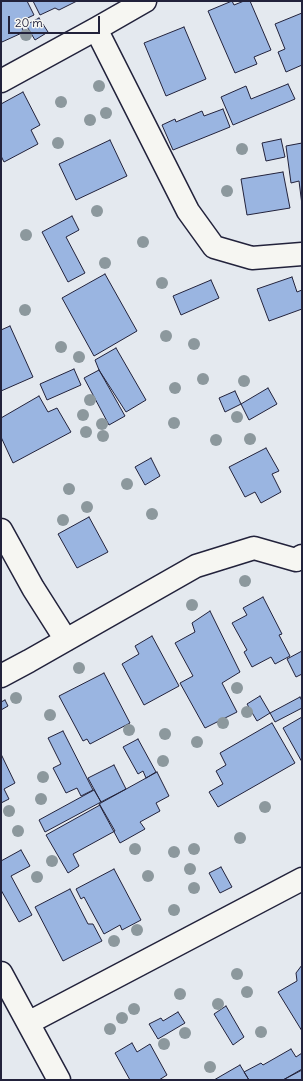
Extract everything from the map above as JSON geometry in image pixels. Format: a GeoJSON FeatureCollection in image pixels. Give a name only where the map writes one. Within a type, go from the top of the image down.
{"type":"FeatureCollection","features":[{"type":"Feature","properties":{"kind":"street"},"geometry":{"type":"LineString","coordinates":[[1,81],[145,1]]}},
{"type":"Feature","properties":{"kind":"street"},"geometry":{"type":"LineString","coordinates":[[96,29],[188,211],[214,247],[252,258],[302,254]]}},
{"type":"Feature","properties":{"kind":"street"},"geometry":{"type":"LineString","coordinates":[[1,530],[66,640]]}},
{"type":"Feature","properties":{"kind":"street"},"geometry":{"type":"LineString","coordinates":[[1,676],[196,566],[254,548],[300,562]]}},
{"type":"Feature","properties":{"kind":"street"},"geometry":{"type":"LineString","coordinates":[[28,1023],[302,879]]}},
{"type":"Feature","properties":{"kind":"street"},"geometry":{"type":"LineString","coordinates":[[1,972],[58,1080]]}},
{"type":"Feature","properties":{"kind":"building"},"geometry":{"type":"Polygon","coordinates":[[[1,1],[27,1],[34,15],[19,22],[24,32],[2,42],[1,40],[1,1]]]}},
{"type":"Feature","properties":{"kind":"building"},"geometry":{"type":"Polygon","coordinates":[[[33,1],[77,1],[59,10],[55,8],[40,15],[33,1]]]}},
{"type":"Feature","properties":{"kind":"building"},"geometry":{"type":"Polygon","coordinates":[[[232,1],[234,5],[244,1],[250,1],[271,50],[254,57],[257,64],[235,73],[208,11],[232,1]]]}},
{"type":"Feature","properties":{"kind":"building"},"geometry":{"type":"Polygon","coordinates":[[[302,13],[302,65],[286,72],[278,52],[285,49],[275,24],[302,13]]]}},
{"type":"Feature","properties":{"kind":"building"},"geometry":{"type":"Polygon","coordinates":[[[39,18],[48,32],[35,40],[26,25],[39,18]]]}},
{"type":"Feature","properties":{"kind":"building"},"geometry":{"type":"Polygon","coordinates":[[[184,27],[206,79],[166,96],[144,43],[184,27]]]}},
{"type":"Feature","properties":{"kind":"building"},"geometry":{"type":"Polygon","coordinates":[[[288,84],[295,99],[233,125],[221,97],[246,86],[251,99],[288,84]]]}},
{"type":"Feature","properties":{"kind":"building"},"geometry":{"type":"Polygon","coordinates":[[[23,92],[40,125],[31,130],[38,144],[4,162],[1,156],[1,104],[23,92]]]}},
{"type":"Feature","properties":{"kind":"building"},"geometry":{"type":"Polygon","coordinates":[[[223,109],[230,127],[173,150],[162,125],[175,119],[176,122],[202,111],[204,116],[223,109]]]}},
{"type":"Feature","properties":{"kind":"building"},"geometry":{"type":"Polygon","coordinates":[[[281,139],[285,157],[266,161],[262,143],[281,139]]]}},
{"type":"Feature","properties":{"kind":"building"},"geometry":{"type":"Polygon","coordinates":[[[110,140],[127,176],[76,200],[59,164],[110,140]]]}},
{"type":"Feature","properties":{"kind":"building"},"geometry":{"type":"Polygon","coordinates":[[[302,143],[302,205],[299,181],[291,183],[286,146],[302,143]]]}},
{"type":"Feature","properties":{"kind":"building"},"geometry":{"type":"Polygon","coordinates":[[[283,172],[290,208],[247,215],[241,179],[283,172]]]}},
{"type":"Feature","properties":{"kind":"building"},"geometry":{"type":"Polygon","coordinates":[[[72,216],[79,230],[66,237],[85,273],[68,282],[42,232],[72,216]]]}},
{"type":"Feature","properties":{"kind":"building"},"geometry":{"type":"Polygon","coordinates":[[[105,274],[137,331],[94,356],[62,298],[105,274]]]}},
{"type":"Feature","properties":{"kind":"building"},"geometry":{"type":"Polygon","coordinates":[[[292,277],[297,292],[302,290],[302,309],[269,321],[257,289],[292,277]]]}},
{"type":"Feature","properties":{"kind":"building"},"geometry":{"type":"Polygon","coordinates":[[[211,280],[219,298],[181,315],[173,296],[211,280]]]}},
{"type":"Feature","properties":{"kind":"building"},"geometry":{"type":"Polygon","coordinates":[[[10,326],[33,377],[1,391],[1,330],[10,326]]]}},
{"type":"Feature","properties":{"kind":"building"},"geometry":{"type":"Polygon","coordinates":[[[116,348],[146,400],[126,412],[99,370],[95,360],[116,348]]]}},
{"type":"Feature","properties":{"kind":"building"},"geometry":{"type":"Polygon","coordinates":[[[74,369],[81,385],[47,400],[40,384],[74,369]]]}},
{"type":"Feature","properties":{"kind":"building"},"geometry":{"type":"Polygon","coordinates":[[[99,370],[125,416],[109,425],[84,378],[99,370]]]}},
{"type":"Feature","properties":{"kind":"building"},"geometry":{"type":"Polygon","coordinates":[[[268,388],[277,404],[249,420],[241,404],[268,388]]]}},
{"type":"Feature","properties":{"kind":"building"},"geometry":{"type":"Polygon","coordinates":[[[235,391],[241,404],[225,412],[219,398],[235,391]]]}},
{"type":"Feature","properties":{"kind":"building"},"geometry":{"type":"Polygon","coordinates":[[[39,396],[48,412],[57,408],[71,432],[13,463],[1,437],[1,418],[39,396]]]}},
{"type":"Feature","properties":{"kind":"building"},"geometry":{"type":"Polygon","coordinates":[[[266,448],[279,471],[272,474],[281,492],[261,503],[255,492],[245,497],[229,467],[266,448]]]}},
{"type":"Feature","properties":{"kind":"building"},"geometry":{"type":"Polygon","coordinates":[[[151,458],[160,476],[145,485],[135,467],[151,458]]]}},
{"type":"Feature","properties":{"kind":"building"},"geometry":{"type":"Polygon","coordinates":[[[89,517],[108,552],[77,568],[58,534],[89,517]]]}},
{"type":"Feature","properties":{"kind":"building"},"geometry":{"type":"Polygon","coordinates":[[[263,597],[282,634],[279,635],[290,656],[275,664],[271,657],[252,667],[244,652],[247,650],[232,623],[247,615],[243,608],[263,597]]]}},
{"type":"Feature","properties":{"kind":"building"},"geometry":{"type":"Polygon","coordinates":[[[210,611],[240,672],[222,683],[237,712],[205,728],[180,683],[193,676],[175,643],[195,632],[192,623],[210,611]]]}},
{"type":"Feature","properties":{"kind":"building"},"geometry":{"type":"Polygon","coordinates":[[[152,636],[179,686],[144,705],[122,664],[139,654],[135,646],[152,636]]]}},
{"type":"Feature","properties":{"kind":"building"},"geometry":{"type":"Polygon","coordinates":[[[302,651],[302,674],[296,677],[287,659],[302,651]]]}},
{"type":"Feature","properties":{"kind":"building"},"geometry":{"type":"Polygon","coordinates":[[[104,673],[130,723],[90,744],[87,739],[83,741],[59,696],[104,673]]]}},
{"type":"Feature","properties":{"kind":"building"},"geometry":{"type":"Polygon","coordinates":[[[260,696],[270,713],[257,721],[247,704],[260,696]]]}},
{"type":"Feature","properties":{"kind":"building"},"geometry":{"type":"Polygon","coordinates":[[[300,697],[302,701],[302,708],[275,722],[270,713],[300,697]]]}},
{"type":"Feature","properties":{"kind":"building"},"geometry":{"type":"Polygon","coordinates":[[[5,700],[8,706],[1,710],[1,702],[5,700]]]}},
{"type":"Feature","properties":{"kind":"building"},"geometry":{"type":"Polygon","coordinates":[[[302,717],[302,762],[283,728],[302,717]]]}},
{"type":"Feature","properties":{"kind":"building"},"geometry":{"type":"Polygon","coordinates":[[[272,723],[295,763],[218,807],[209,792],[223,784],[216,771],[226,765],[220,753],[272,723]]]}},
{"type":"Feature","properties":{"kind":"building"},"geometry":{"type":"Polygon","coordinates":[[[63,731],[93,790],[81,796],[77,788],[66,793],[53,768],[61,764],[48,738],[63,731]]]}},
{"type":"Feature","properties":{"kind":"building"},"geometry":{"type":"Polygon","coordinates":[[[138,739],[156,772],[146,778],[143,771],[138,774],[123,747],[138,739]]]}},
{"type":"Feature","properties":{"kind":"building"},"geometry":{"type":"Polygon","coordinates":[[[1,754],[15,783],[4,789],[9,799],[1,803],[1,754]]]}},
{"type":"Feature","properties":{"kind":"building"},"geometry":{"type":"Polygon","coordinates":[[[114,765],[126,789],[101,802],[88,778],[114,765]]]}},
{"type":"Feature","properties":{"kind":"building"},"geometry":{"type":"Polygon","coordinates":[[[157,772],[169,796],[156,803],[160,811],[140,822],[145,829],[120,843],[99,804],[157,772]]]}},
{"type":"Feature","properties":{"kind":"building"},"geometry":{"type":"Polygon","coordinates":[[[94,790],[101,802],[45,832],[39,820],[94,790]]]}},
{"type":"Feature","properties":{"kind":"building"},"geometry":{"type":"Polygon","coordinates":[[[100,805],[115,831],[73,854],[79,866],[68,873],[46,835],[100,805]]]}},
{"type":"Feature","properties":{"kind":"building"},"geometry":{"type":"Polygon","coordinates":[[[21,850],[30,866],[11,876],[32,915],[19,922],[1,890],[1,861],[21,850]]]}},
{"type":"Feature","properties":{"kind":"building"},"geometry":{"type":"Polygon","coordinates":[[[221,867],[232,887],[220,893],[209,873],[221,867]]]}},
{"type":"Feature","properties":{"kind":"building"},"geometry":{"type":"Polygon","coordinates":[[[114,869],[141,920],[122,930],[120,925],[104,934],[84,897],[81,899],[76,889],[114,869]]]}},
{"type":"Feature","properties":{"kind":"building"},"geometry":{"type":"Polygon","coordinates":[[[70,889],[88,924],[93,924],[102,941],[63,961],[35,907],[70,889]]]}},
{"type":"Feature","properties":{"kind":"building"},"geometry":{"type":"Polygon","coordinates":[[[302,965],[302,1031],[278,992],[297,981],[296,973],[302,965]]]}},
{"type":"Feature","properties":{"kind":"building"},"geometry":{"type":"Polygon","coordinates":[[[226,1006],[244,1037],[233,1045],[214,1014],[226,1006]]]}},
{"type":"Feature","properties":{"kind":"building"},"geometry":{"type":"Polygon","coordinates":[[[178,1012],[185,1023],[158,1039],[149,1024],[161,1018],[163,1021],[178,1012]]]}},
{"type":"Feature","properties":{"kind":"building"},"geometry":{"type":"Polygon","coordinates":[[[132,1043],[137,1052],[150,1044],[167,1075],[159,1080],[130,1080],[115,1053],[132,1043]]]}},
{"type":"Feature","properties":{"kind":"building"},"geometry":{"type":"Polygon","coordinates":[[[291,1049],[296,1057],[302,1053],[302,1069],[283,1080],[249,1080],[244,1072],[261,1063],[263,1065],[291,1049]]]}},
{"type":"Feature","properties":{"kind":"building"},"geometry":{"type":"Polygon","coordinates":[[[240,1065],[249,1080],[214,1080],[240,1065]]]}},
{"type":"Feature","properties":{"kind":"building"},"geometry":{"type":"Polygon","coordinates":[[[302,1070],[302,1080],[283,1080],[302,1070]]]}}]}
